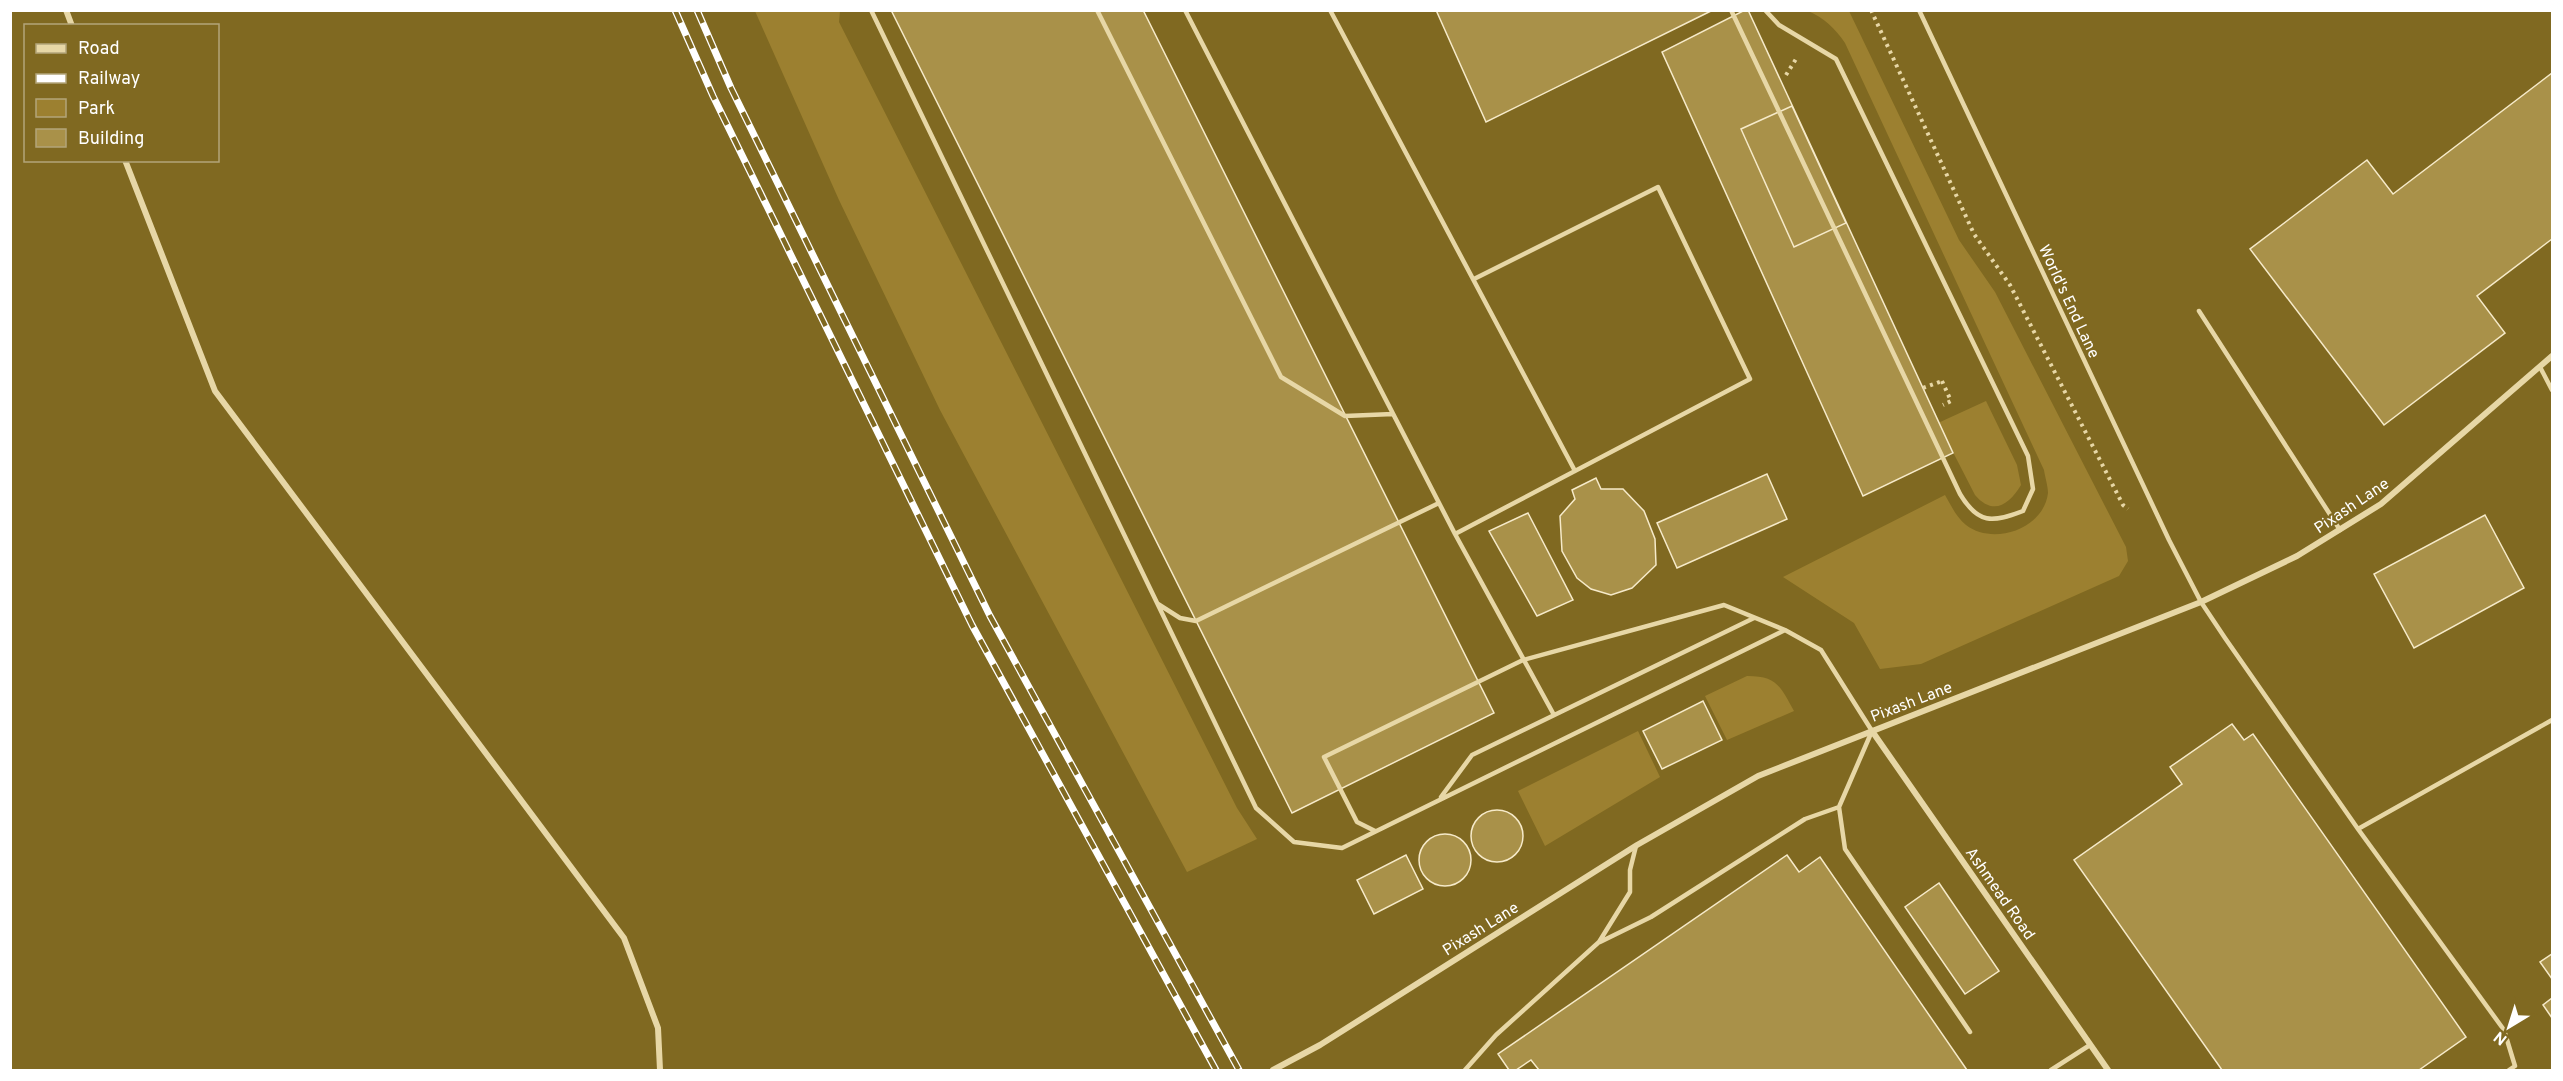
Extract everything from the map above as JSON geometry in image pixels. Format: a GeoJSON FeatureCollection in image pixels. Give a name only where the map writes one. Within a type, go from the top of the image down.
{"type":"FeatureCollection","features":[{"type":"Feature","properties":{"kind":"street"},"geometry":{"type":"LineString","coordinates":[[126,162],[215,391],[624,938],[658,1028],[660,1071]]}},
{"type":"Feature","properties":{"kind":"street","name":"Pixash Lane"},"geometry":{"type":"LineString","coordinates":[[1273,1071],[1320,1045],[1637,845],[1758,776],[2201,602],[2297,556],[2381,504],[2553,356]]}},
{"type":"Feature","properties":{"kind":"street","name":"Ashmead Road"},"geometry":{"type":"LineString","coordinates":[[1872,730],[2108,1071]]}},
{"type":"Feature","properties":{"kind":"lane"},"geometry":{"type":"LineString","coordinates":[[872,10],[1256,808],[1294,842],[1342,848],[1785,630]]}},
{"type":"Feature","properties":{"kind":"lane"},"geometry":{"type":"LineString","coordinates":[[1097,10],[1281,377],[1345,416],[1394,414]]}},
{"type":"Feature","properties":{"kind":"lane"},"geometry":{"type":"LineString","coordinates":[[1185,10],[1455,534],[1554,715]]}},
{"type":"Feature","properties":{"kind":"lane"},"geometry":{"type":"LineString","coordinates":[[1330,10],[1575,471]]}},
{"type":"Feature","properties":{"kind":"lane"},"geometry":{"type":"LineString","coordinates":[[1731,10],[1960,494],[1970,510],[1982,518],[2001,520],[2023,510],[2033,489],[2028,456],[1836,59],[1779,25],[1765,10]]}},
{"type":"Feature","properties":{"kind":"lane","name":"World's End Lane"},"geometry":{"type":"LineString","coordinates":[[1919,10],[2164,530],[2201,602],[2358,829],[2504,1030],[2514,1066],[2509,1071]]}},
{"type":"Feature","properties":{"kind":"lane"},"geometry":{"type":"LineString","coordinates":[[1455,534],[1750,379],[1658,187],[1474,279]]}},
{"type":"Feature","properties":{"kind":"lane"},"geometry":{"type":"LineString","coordinates":[[2199,311],[2340,530]]}},
{"type":"Feature","properties":{"kind":"lane"},"geometry":{"type":"LineString","coordinates":[[2540,367],[2553,390]]}},
{"type":"Feature","properties":{"kind":"lane"},"geometry":{"type":"LineString","coordinates":[[1157,603],[1180,618],[1196,621],[1439,503]]}},
{"type":"Feature","properties":{"kind":"lane"},"geometry":{"type":"LineString","coordinates":[[1376,831],[1357,822],[1324,757],[1523,660],[1724,605],[1785,630],[1821,650],[1872,730],[1839,807],[1845,849],[1970,1032]]}},
{"type":"Feature","properties":{"kind":"lane"},"geometry":{"type":"LineString","coordinates":[[1439,800],[1472,755],[1754,618]]}},
{"type":"Feature","properties":{"kind":"lane"},"geometry":{"type":"LineString","coordinates":[[2358,829],[2553,720]]}},
{"type":"Feature","properties":{"kind":"lane"},"geometry":{"type":"LineString","coordinates":[[1599,942],[1652,917],[1805,819],[1839,807]]}},
{"type":"Feature","properties":{"kind":"lane"},"geometry":{"type":"LineString","coordinates":[[1465,1071],[1496,1035],[1599,942],[1630,892],[1630,870],[1637,845]]}},
{"type":"Feature","properties":{"kind":"lane"},"geometry":{"type":"LineString","coordinates":[[2051,1071],[2090,1045]]}},
{"type":"Feature","properties":{"kind":"path"},"geometry":{"type":"LineString","coordinates":[[1871,10],[1974,234],[2010,285],[2123,505],[2132,512]]}},
{"type":"Feature","properties":{"kind":"path"},"geometry":{"type":"LineString","coordinates":[[1923,388],[1942,381],[1951,401]]}},
{"type":"Feature","properties":{"kind":"green space"},"geometry":{"type":"Polygon","coordinates":[[[755,11],[840,11],[839,22],[1237,808],[1257,839],[1187,872],[940,410],[839,200],[755,11]]]}},
{"type":"Feature","properties":{"kind":"green space"},"geometry":{"type":"Polygon","coordinates":[[[1808,11],[1849,11],[1959,240],[1995,292],[2126,547],[2128,561],[2119,576],[1921,664],[1880,669],[1854,623],[1783,577],[1945,495],[1959,518],[1977,531],[2003,534],[2016,530],[2037,516],[2044,506],[2048,487],[2044,470],[1845,43],[1829,24],[1808,11]]]}},
{"type":"Feature","properties":{"kind":"green space"},"geometry":{"type":"Polygon","coordinates":[[[1986,401],[2017,465],[2021,485],[2006,502],[1994,506],[1988,505],[1975,495],[1938,423],[1986,401]]]}},
{"type":"Feature","properties":{"kind":"green space"},"geometry":{"type":"Polygon","coordinates":[[[1747,676],[1765,678],[1777,684],[1794,711],[1727,740],[1705,696],[1747,676]]]}},
{"type":"Feature","properties":{"kind":"green space"},"geometry":{"type":"Polygon","coordinates":[[[1638,731],[1660,777],[1545,846],[1518,791],[1638,731]]]}},
{"type":"Feature","properties":{"kind":"building"},"geometry":{"type":"Polygon","coordinates":[[[891,10],[1143,10],[1494,713],[1292,813],[891,10]]]}},
{"type":"Feature","properties":{"kind":"building"},"geometry":{"type":"Polygon","coordinates":[[[1436,10],[1713,10],[1486,122],[1436,10]]]}},
{"type":"Feature","properties":{"kind":"building"},"geometry":{"type":"Polygon","coordinates":[[[1748,10],[1953,453],[1863,496],[1662,52],[1748,10]]]}},
{"type":"Feature","properties":{"kind":"building"},"geometry":{"type":"Polygon","coordinates":[[[2552,73],[2552,239],[2477,296],[2505,333],[2384,425],[2250,249],[2367,160],[2393,194],[2552,73]]]}},
{"type":"Feature","properties":{"kind":"building"},"geometry":{"type":"Polygon","coordinates":[[[1792,106],[1846,223],[1794,247],[1741,129],[1792,106]]]}},
{"type":"Feature","properties":{"kind":"building"},"geometry":{"type":"Polygon","coordinates":[[[1767,474],[1787,519],[1677,568],[1657,523],[1767,474]]]}},
{"type":"Feature","properties":{"kind":"building"},"geometry":{"type":"Polygon","coordinates":[[[1596,478],[1601,489],[1623,489],[1644,511],[1655,539],[1656,565],[1632,588],[1611,595],[1591,589],[1577,578],[1562,551],[1560,516],[1575,499],[1572,490],[1596,478]]]}},
{"type":"Feature","properties":{"kind":"building"},"geometry":{"type":"Polygon","coordinates":[[[1528,513],[1573,600],[1537,616],[1489,531],[1528,513]]]}},
{"type":"Feature","properties":{"kind":"building"},"geometry":{"type":"Polygon","coordinates":[[[2485,515],[2524,588],[2414,648],[2374,574],[2485,515]]]}},
{"type":"Feature","properties":{"kind":"building"},"geometry":{"type":"Polygon","coordinates":[[[1703,701],[1722,740],[1662,769],[1643,731],[1703,701]]]}},
{"type":"Feature","properties":{"kind":"building"},"geometry":{"type":"Polygon","coordinates":[[[2232,724],[2244,740],[2253,734],[2466,1037],[2419,1070],[2222,1070],[2074,860],[2182,784],[2170,767],[2232,724]]]}},
{"type":"Feature","properties":{"kind":"building"},"geometry":{"type":"Polygon","coordinates":[[[1492,810],[1502,810],[1516,817],[1523,836],[1516,855],[1502,862],[1492,862],[1482,858],[1475,851],[1471,841],[1471,831],[1475,821],[1482,814],[1492,810]]]}},
{"type":"Feature","properties":{"kind":"building"},"geometry":{"type":"Polygon","coordinates":[[[1440,834],[1450,834],[1464,841],[1471,860],[1464,879],[1450,886],[1440,886],[1430,882],[1423,875],[1419,865],[1419,855],[1423,845],[1430,838],[1440,834]]]}},
{"type":"Feature","properties":{"kind":"building"},"geometry":{"type":"Polygon","coordinates":[[[1406,855],[1423,889],[1374,914],[1357,880],[1406,855]]]}},
{"type":"Feature","properties":{"kind":"building"},"geometry":{"type":"Polygon","coordinates":[[[1787,855],[1799,872],[1820,857],[1967,1070],[1539,1070],[1531,1060],[1516,1070],[1509,1070],[1498,1054],[1787,855]]]}},
{"type":"Feature","properties":{"kind":"building"},"geometry":{"type":"Polygon","coordinates":[[[1939,883],[1999,971],[1965,994],[1905,907],[1939,883]]]}},
{"type":"Feature","properties":{"kind":"building"},"geometry":{"type":"Polygon","coordinates":[[[2552,954],[2552,979],[2540,962],[2552,954]]]}},
{"type":"Feature","properties":{"kind":"building"},"geometry":{"type":"Polygon","coordinates":[[[2552,998],[2552,1018],[2543,1005],[2552,998]]]}},
{"type":"Feature","properties":{"kind":"railway"},"geometry":{"type":"LineString","coordinates":[[675,10],[713,96],[972,625],[1216,1070]]}},
{"type":"Feature","properties":{"kind":"railway"},"geometry":{"type":"LineString","coordinates":[[697,10],[731,88],[990,616],[1239,1070]]}}]}
